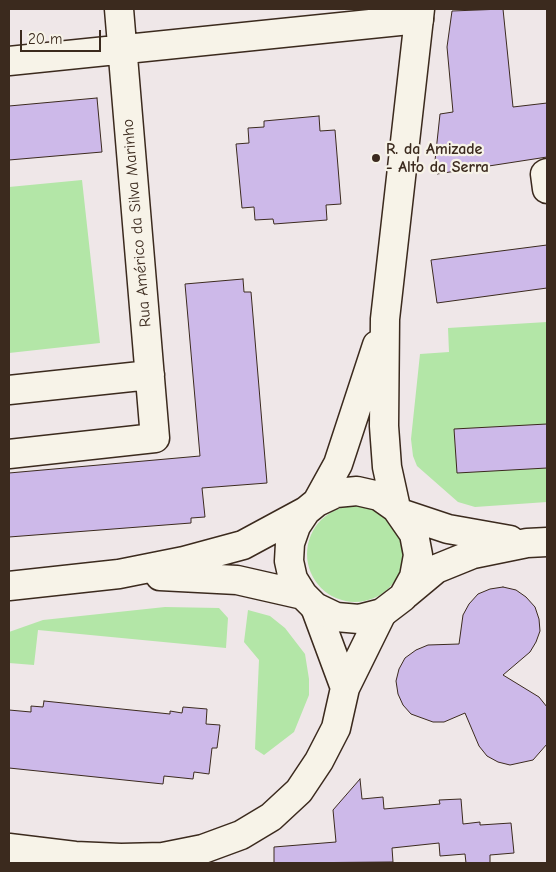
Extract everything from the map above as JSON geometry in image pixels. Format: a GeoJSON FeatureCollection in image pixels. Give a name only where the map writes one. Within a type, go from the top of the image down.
{"type":"FeatureCollection","features":[{"type":"Feature","properties":{"kind":"street","name":"Rua Américo da Silva Marinho"},"geometry":{"type":"LineString","coordinates":[[9,454],[155,438],[119,9]]}},
{"type":"Feature","properties":{"kind":"street"},"geometry":{"type":"LineString","coordinates":[[9,61],[123,50],[419,14],[385,319],[384,426],[387,467],[400,511],[414,534],[418,556],[414,577],[403,596]]}},
{"type":"Feature","properties":{"kind":"street"},"geometry":{"type":"LineString","coordinates":[[547,173],[545,174],[547,189]]}},
{"type":"Feature","properties":{"kind":"street"},"geometry":{"type":"LineString","coordinates":[[345,688],[309,601],[293,579],[289,562],[290,543],[296,526],[312,507],[338,464],[385,319]]}},
{"type":"Feature","properties":{"kind":"street"},"geometry":{"type":"LineString","coordinates":[[9,390],[150,375]]}},
{"type":"Feature","properties":{"kind":"street"},"geometry":{"type":"LineString","coordinates":[[9,586],[119,574],[184,562],[243,545],[336,493],[357,491],[378,496],[400,511],[448,529],[537,543]]}},
{"type":"Feature","properties":{"kind":"street"},"geometry":{"type":"LineString","coordinates":[[119,574],[237,580],[309,601],[336,617],[359,619],[382,613],[436,569],[445,565],[473,554],[537,543]]}},
{"type":"Feature","properties":{"kind":"street"},"geometry":{"type":"LineString","coordinates":[[9,848],[84,856],[163,857],[202,849],[241,835],[271,817],[300,791],[320,761],[336,728],[345,688],[382,613]]}},
{"type":"Feature","properties":{"kind":"green space"},"geometry":{"type":"Polygon","coordinates":[[[82,180],[100,343],[9,353],[9,187],[82,180]]]}},
{"type":"Feature","properties":{"kind":"green space"},"geometry":{"type":"Polygon","coordinates":[[[547,322],[547,502],[475,507],[458,502],[417,466],[413,456],[411,439],[420,354],[449,352],[448,328],[547,322]]]}},
{"type":"Feature","properties":{"kind":"green space"},"geometry":{"type":"Polygon","coordinates":[[[355,506],[374,509],[389,520],[400,535],[403,554],[400,573],[389,588],[374,599],[355,602],[336,599],[321,588],[310,573],[307,554],[310,535],[321,520],[336,509],[355,506]]]}},
{"type":"Feature","properties":{"kind":"green space"},"geometry":{"type":"Polygon","coordinates":[[[165,607],[219,608],[228,618],[226,648],[38,630],[34,665],[9,663],[9,632],[43,620],[165,607]]]}},
{"type":"Feature","properties":{"kind":"green space"},"geometry":{"type":"Polygon","coordinates":[[[248,610],[270,616],[285,628],[305,654],[309,679],[309,695],[294,732],[264,755],[255,749],[259,660],[244,642],[248,610]]]}},
{"type":"Feature","properties":{"kind":"building"},"geometry":{"type":"Polygon","coordinates":[[[503,9],[513,107],[547,103],[547,157],[437,174],[438,169],[434,170],[440,114],[453,112],[447,47],[452,11],[503,9]]]}},
{"type":"Feature","properties":{"kind":"building"},"geometry":{"type":"Polygon","coordinates":[[[97,98],[102,152],[9,160],[9,106],[97,98]]]}},
{"type":"Feature","properties":{"kind":"building"},"geometry":{"type":"Polygon","coordinates":[[[319,116],[320,131],[335,130],[341,204],[326,205],[327,220],[274,224],[273,219],[255,220],[254,207],[242,208],[236,144],[249,143],[248,128],[264,127],[264,121],[319,116]]]}},
{"type":"Feature","properties":{"kind":"building"},"geometry":{"type":"Polygon","coordinates":[[[547,245],[547,288],[437,303],[431,260],[547,245]]]}},
{"type":"Feature","properties":{"kind":"building"},"geometry":{"type":"Polygon","coordinates":[[[243,279],[244,292],[251,292],[267,483],[202,488],[205,517],[191,518],[191,523],[9,537],[9,473],[200,456],[185,284],[243,279]]]}},
{"type":"Feature","properties":{"kind":"building"},"geometry":{"type":"Polygon","coordinates":[[[547,424],[547,468],[457,473],[454,429],[547,424]]]}},
{"type":"Feature","properties":{"kind":"building"},"geometry":{"type":"Polygon","coordinates":[[[503,587],[516,590],[535,607],[540,631],[530,652],[503,675],[539,697],[547,707],[547,744],[533,760],[510,765],[498,762],[487,756],[479,746],[465,713],[444,722],[433,722],[411,714],[403,705],[398,694],[396,681],[399,669],[405,658],[416,650],[428,645],[459,644],[463,615],[469,604],[478,594],[490,589],[503,587]]]}},
{"type":"Feature","properties":{"kind":"building"},"geometry":{"type":"Polygon","coordinates":[[[44,701],[170,714],[170,711],[182,713],[183,707],[207,709],[206,724],[220,725],[217,748],[212,748],[209,774],[194,772],[193,779],[164,776],[163,784],[9,768],[9,710],[31,712],[31,706],[43,707],[44,701]]]}},
{"type":"Feature","properties":{"kind":"building"},"geometry":{"type":"Polygon","coordinates":[[[360,779],[362,799],[383,797],[384,809],[440,804],[439,800],[461,799],[463,824],[480,822],[480,825],[511,823],[514,853],[490,855],[490,863],[466,863],[465,854],[440,856],[439,843],[392,848],[393,862],[274,863],[274,847],[336,842],[333,810],[360,779]]]}},
{"type":"Feature","properties":{"kind":"place","name":"R. da Amizade - Alto da Serra"},"geometry":{"type":"Point","coordinates":[376,158]}}]}
